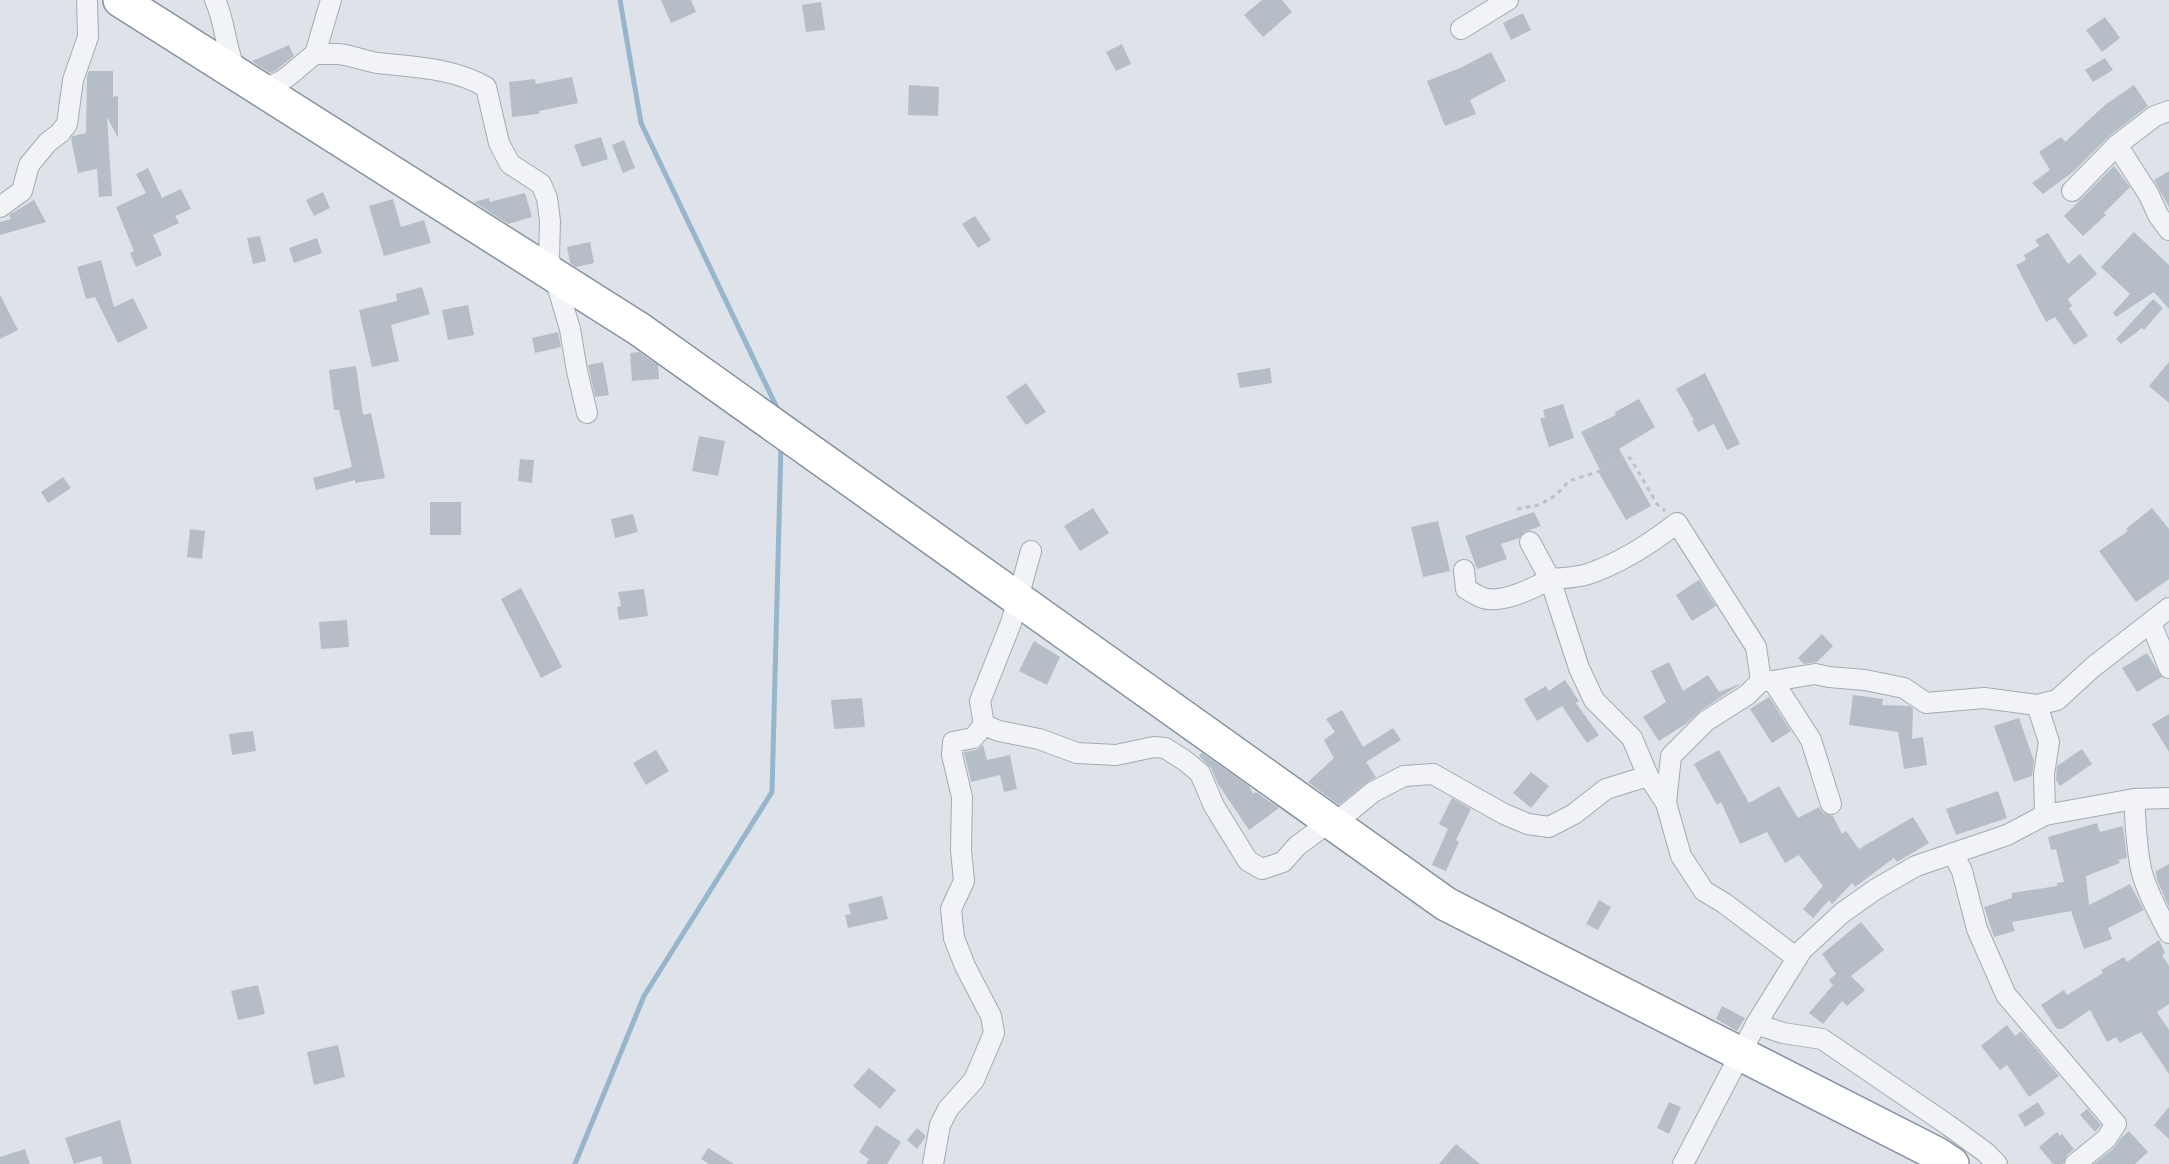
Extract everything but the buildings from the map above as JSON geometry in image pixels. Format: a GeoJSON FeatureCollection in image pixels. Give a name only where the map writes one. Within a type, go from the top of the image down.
{"type":"FeatureCollection","features":[{"type":"Feature","properties":{"kind":"highway"},"geometry":{"type":"LineString","coordinates":[[120,0],[639,329],[1446,904],[1937,1154],[1952,1164]]}},
{"type":"Feature","properties":{"kind":"street"},"geometry":{"type":"LineString","coordinates":[[0,207],[22,191],[29,165],[67,124],[73,80],[88,37],[87,0]]}},
{"type":"Feature","properties":{"kind":"street"},"geometry":{"type":"LineString","coordinates":[[215,0],[222,15],[228,47],[237,74],[254,89],[272,87],[292,74],[315,54],[331,0]]}},
{"type":"Feature","properties":{"kind":"street"},"geometry":{"type":"LineString","coordinates":[[1461,28],[1508,0]]}},
{"type":"Feature","properties":{"kind":"street"},"geometry":{"type":"LineString","coordinates":[[315,54],[339,54],[375,62],[417,67],[472,79],[486,87],[499,143],[510,164],[541,184],[547,198],[550,221],[549,258],[570,329],[587,412]]}},
{"type":"Feature","properties":{"kind":"street"},"geometry":{"type":"LineString","coordinates":[[2072,191],[2117,145],[2155,116],[2169,111]]}},
{"type":"Feature","properties":{"kind":"street"},"geometry":{"type":"LineString","coordinates":[[2117,145],[2169,230]]}},
{"type":"Feature","properties":{"kind":"street"},"geometry":{"type":"LineString","coordinates":[[1464,570],[1466,589],[1485,599],[1507,597],[1531,590],[1550,579],[1586,574],[1620,560],[1651,544],[1677,523],[1756,647],[1767,681],[1811,740],[1831,804]]}},
{"type":"Feature","properties":{"kind":"street"},"geometry":{"type":"LineString","coordinates":[[1530,542],[1550,579],[1579,668],[1594,700],[1632,738],[1648,776],[1666,803],[1681,856],[1704,891],[1724,903],[1797,958]]}},
{"type":"Feature","properties":{"kind":"street"},"geometry":{"type":"LineString","coordinates":[[933,1164],[940,1125],[948,1109],[974,1080],[994,1033],[991,1016],[965,966],[954,938],[951,909],[964,881],[961,850],[962,797],[952,755],[953,742],[973,738],[984,725],[980,701],[1011,623],[1031,551]]}},
{"type":"Feature","properties":{"kind":"street"},"geometry":{"type":"LineString","coordinates":[[1666,803],[1671,756],[1706,721],[1767,681],[1815,674],[1865,680],[1904,688],[1926,703],[1984,698],[2037,705],[2057,700],[2093,667],[2169,609]]}},
{"type":"Feature","properties":{"kind":"street"},"geometry":{"type":"LineString","coordinates":[[2151,623],[2169,668]]}},
{"type":"Feature","properties":{"kind":"street"},"geometry":{"type":"LineString","coordinates":[[2037,705],[2049,742],[2044,774],[2045,815]]}},
{"type":"Feature","properties":{"kind":"street"},"geometry":{"type":"LineString","coordinates":[[984,725],[999,731],[1039,739],[1077,753],[1116,755],[1154,747],[1165,748],[1200,773],[1214,806],[1248,861],[1262,869],[1283,862],[1297,846],[1320,829],[1345,815],[1373,792],[1404,776],[1433,774],[1504,814],[1528,824],[1549,827],[1574,814],[1606,789],[1648,776]]}},
{"type":"Feature","properties":{"kind":"street"},"geometry":{"type":"LineString","coordinates":[[1683,1164],[1756,1024],[1802,950],[1842,913],[1876,889],[1916,866],[2007,835],[2045,815],[2134,799],[2169,798]]}},
{"type":"Feature","properties":{"kind":"street"},"geometry":{"type":"LineString","coordinates":[[2134,799],[2142,875],[2169,933]]}},
{"type":"Feature","properties":{"kind":"street"},"geometry":{"type":"LineString","coordinates":[[1953,853],[1962,871],[1977,929],[2006,995],[2116,1124],[2106,1139],[2075,1164]]}},
{"type":"Feature","properties":{"kind":"street"},"geometry":{"type":"LineString","coordinates":[[1756,1024],[1783,1033],[1822,1039],[1948,1125],[1985,1152],[1997,1164]]}},
{"type":"Feature","properties":{"kind":"path"},"geometry":{"type":"LineString","coordinates":[[1517,508],[1539,505],[1556,495],[1569,481],[1600,471],[1626,456],[1631,459],[1657,504],[1677,523]]}},
{"type":"Feature","properties":{"kind":"waterway"},"geometry":{"type":"LineString","coordinates":[[620,0],[641,123],[779,412]]}},
{"type":"Feature","properties":{"kind":"waterway"},"geometry":{"type":"LineString","coordinates":[[575,1164],[644,996],[772,792],[781,445]]}}]}
